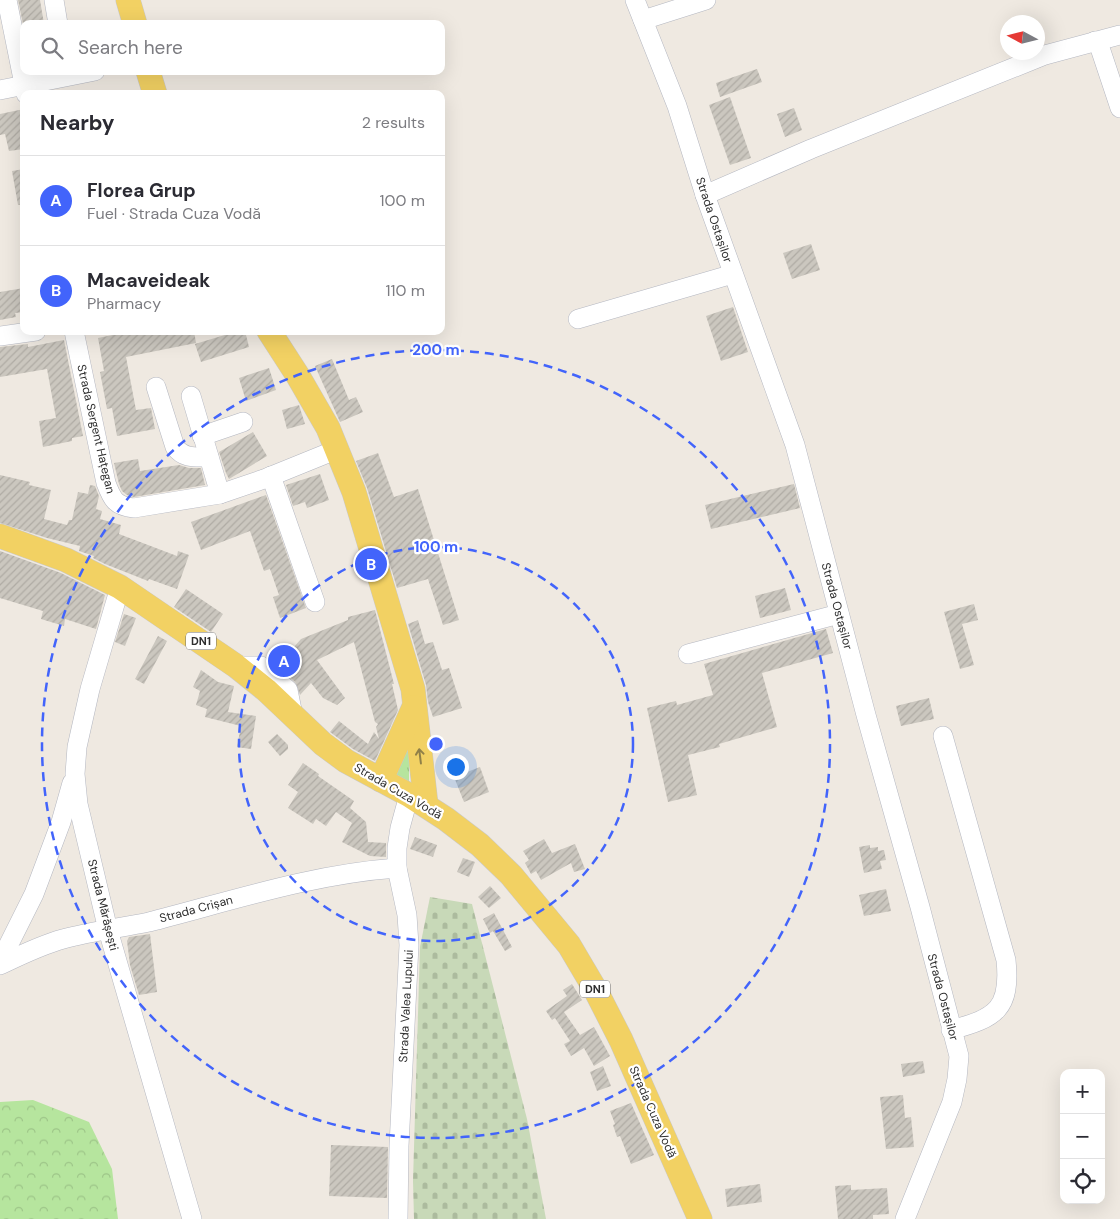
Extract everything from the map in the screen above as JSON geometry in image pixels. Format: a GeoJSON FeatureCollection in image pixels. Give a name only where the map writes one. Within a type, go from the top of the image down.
{"type":"FeatureCollection","features":[{"type":"Feature","properties":{"kind":"main road"},"geometry":{"type":"LineString","coordinates":[[128,0],[134,20]]}},
{"type":"Feature","properties":{"kind":"main road"},"geometry":{"type":"LineString","coordinates":[[149,75],[154,90]]}},
{"type":"Feature","properties":{"kind":"main road"},"geometry":{"type":"LineString","coordinates":[[272,335],[298,376],[338,449],[354,492],[413,689],[418,800]]}},
{"type":"Feature","properties":{"kind":"main road","name":"Strada Cuza Vodă"},"geometry":{"type":"LineString","coordinates":[[0,536],[66,560],[120,587],[236,666],[266,690],[317,739],[338,755],[418,800],[480,845],[511,875],[568,945],[595,989],[621,1040],[700,1219]]}},
{"type":"Feature","properties":{"kind":"main road"},"geometry":{"type":"LineString","coordinates":[[381,780],[414,707]]}},
{"type":"Feature","properties":{"kind":"street"},"geometry":{"type":"LineString","coordinates":[[7,0],[20,64]]}},
{"type":"Feature","properties":{"kind":"street"},"geometry":{"type":"LineString","coordinates":[[54,0],[57,20]]}},
{"type":"Feature","properties":{"kind":"street","name":"Strada Ostașilor"},"geometry":{"type":"LineString","coordinates":[[636,0],[677,106],[705,195],[795,445],[868,725],[920,907],[959,1056],[952,1102],[904,1219]]}},
{"type":"Feature","properties":{"kind":"street"},"geometry":{"type":"LineString","coordinates":[[644,20],[706,0]]}},
{"type":"Feature","properties":{"kind":"street"},"geometry":{"type":"LineString","coordinates":[[705,195],[811,149],[1045,55],[1120,35]]}},
{"type":"Feature","properties":{"kind":"street"},"geometry":{"type":"LineString","coordinates":[[1095,41],[1100,48],[1120,108]]}},
{"type":"Feature","properties":{"kind":"street"},"geometry":{"type":"LineString","coordinates":[[22,75],[25,89]]}},
{"type":"Feature","properties":{"kind":"street"},"geometry":{"type":"LineString","coordinates":[[0,90],[25,89],[65,75]]}},
{"type":"Feature","properties":{"kind":"street"},"geometry":{"type":"LineString","coordinates":[[578,319],[733,274]]}},
{"type":"Feature","properties":{"kind":"street"},"geometry":{"type":"LineString","coordinates":[[0,336],[20,333]]}},
{"type":"Feature","properties":{"kind":"street","name":"Strada Sergent Hațegan"},"geometry":{"type":"LineString","coordinates":[[75,335],[106,482],[112,499],[123,507],[134,508],[220,494],[338,449]]}},
{"type":"Feature","properties":{"kind":"street"},"geometry":{"type":"LineString","coordinates":[[156,387],[179,452],[185,456],[209,457]]}},
{"type":"Feature","properties":{"kind":"street"},"geometry":{"type":"LineString","coordinates":[[191,396],[220,494]]}},
{"type":"Feature","properties":{"kind":"street"},"geometry":{"type":"LineString","coordinates":[[202,436],[243,422]]}},
{"type":"Feature","properties":{"kind":"street"},"geometry":{"type":"LineString","coordinates":[[271,476],[315,602]]}},
{"type":"Feature","properties":{"kind":"street","name":"Strada Mărășești"},"geometry":{"type":"LineString","coordinates":[[120,587],[90,689],[77,748],[75,774],[78,804],[108,930],[192,1219]]}},
{"type":"Feature","properties":{"kind":"street"},"geometry":{"type":"LineString","coordinates":[[688,654],[839,614]]}},
{"type":"Feature","properties":{"kind":"street"},"geometry":{"type":"LineString","coordinates":[[943,736],[1006,960],[1008,978],[1005,995],[999,1008],[987,1018],[975,1024],[952,1030]]}},
{"type":"Feature","properties":{"kind":"street","name":"Strada Crișan"},"geometry":{"type":"LineString","coordinates":[[0,964],[37,886],[75,774]]}},
{"type":"Feature","properties":{"kind":"street","name":"Strada Valea Lupului"},"geometry":{"type":"LineString","coordinates":[[398,1219],[399,1146],[409,945],[407,915],[397,868],[399,835],[418,800]]}},
{"type":"Feature","properties":{"kind":"street","name":"Strada Crișan"},"geometry":{"type":"LineString","coordinates":[[0,964],[33,949],[63,939],[147,922],[272,889],[335,875],[397,868]]}},
{"type":"Feature","properties":{"kind":"green space"},"geometry":{"type":"Polygon","coordinates":[[[409,751],[409,785],[395,780],[404,752],[409,751]]]}},
{"type":"Feature","properties":{"kind":"green space"},"geometry":{"type":"Polygon","coordinates":[[[430,897],[472,904],[527,1119],[546,1219],[414,1219],[413,1181],[420,947],[430,897]]]}},
{"type":"Feature","properties":{"kind":"green space"},"geometry":{"type":"Polygon","coordinates":[[[33,1100],[89,1122],[112,1169],[118,1219],[0,1219],[0,1102],[33,1100]]]}},
{"type":"Feature","properties":{"kind":"building"},"geometry":{"type":"Polygon","coordinates":[[[18,0],[40,0],[43,20],[22,20],[18,0]]]}},
{"type":"Feature","properties":{"kind":"building"},"geometry":{"type":"Polygon","coordinates":[[[757,69],[762,82],[720,97],[716,83],[757,69]]]}},
{"type":"Feature","properties":{"kind":"building"},"geometry":{"type":"Polygon","coordinates":[[[730,97],[751,158],[730,165],[709,105],[730,97]]]}},
{"type":"Feature","properties":{"kind":"building"},"geometry":{"type":"Polygon","coordinates":[[[794,108],[802,130],[785,137],[777,114],[794,108]]]}},
{"type":"Feature","properties":{"kind":"building"},"geometry":{"type":"Polygon","coordinates":[[[20,110],[20,150],[9,151],[5,134],[0,135],[0,114],[20,110]]]}},
{"type":"Feature","properties":{"kind":"building"},"geometry":{"type":"Polygon","coordinates":[[[20,170],[20,205],[18,205],[12,171],[20,170]]]}},
{"type":"Feature","properties":{"kind":"building"},"geometry":{"type":"Polygon","coordinates":[[[811,244],[820,270],[792,279],[783,253],[811,244]]]}},
{"type":"Feature","properties":{"kind":"building"},"geometry":{"type":"Polygon","coordinates":[[[20,289],[20,312],[15,313],[16,317],[0,320],[0,292],[20,289]]]}},
{"type":"Feature","properties":{"kind":"building"},"geometry":{"type":"Polygon","coordinates":[[[733,307],[748,352],[721,361],[706,316],[733,307]]]}},
{"type":"Feature","properties":{"kind":"building"},"geometry":{"type":"Polygon","coordinates":[[[113,335],[195,335],[196,343],[126,357],[136,410],[151,408],[155,429],[117,436],[112,408],[107,409],[100,372],[104,371],[98,338],[113,335]]]}},
{"type":"Feature","properties":{"kind":"building"},"geometry":{"type":"Polygon","coordinates":[[[225,335],[246,335],[249,347],[201,362],[195,344],[225,335]]]}},
{"type":"Feature","properties":{"kind":"building"},"geometry":{"type":"Polygon","coordinates":[[[64,340],[83,436],[72,438],[72,441],[43,447],[39,421],[56,418],[47,369],[0,377],[0,347],[28,344],[28,347],[64,340]]]}},
{"type":"Feature","properties":{"kind":"building"},"geometry":{"type":"Polygon","coordinates":[[[332,359],[349,400],[356,397],[363,412],[340,422],[315,366],[332,359]]]}},
{"type":"Feature","properties":{"kind":"building"},"geometry":{"type":"Polygon","coordinates":[[[269,368],[276,390],[246,401],[239,378],[269,368]]]}},
{"type":"Feature","properties":{"kind":"building"},"geometry":{"type":"Polygon","coordinates":[[[299,405],[305,424],[287,429],[282,410],[299,405]]]}},
{"type":"Feature","properties":{"kind":"building"},"geometry":{"type":"Polygon","coordinates":[[[253,432],[267,456],[229,479],[219,452],[253,432]]]}},
{"type":"Feature","properties":{"kind":"building"},"geometry":{"type":"Polygon","coordinates":[[[378,453],[394,497],[418,489],[459,620],[443,625],[428,579],[397,588],[367,488],[356,461],[378,453]]]}},
{"type":"Feature","properties":{"kind":"building"},"geometry":{"type":"Polygon","coordinates":[[[138,459],[140,471],[179,465],[189,468],[201,468],[205,485],[134,497],[127,495],[122,491],[119,484],[114,463],[138,459]]]}},
{"type":"Feature","properties":{"kind":"building"},"geometry":{"type":"Polygon","coordinates":[[[320,474],[329,500],[307,508],[305,502],[293,506],[286,485],[320,474]]]}},
{"type":"Feature","properties":{"kind":"building"},"geometry":{"type":"Polygon","coordinates":[[[0,475],[30,482],[29,485],[51,490],[44,519],[67,525],[69,520],[72,520],[78,492],[88,494],[90,485],[95,486],[99,496],[96,509],[102,511],[100,519],[121,525],[119,534],[177,556],[178,551],[189,555],[177,589],[149,579],[148,581],[105,564],[93,558],[94,556],[79,551],[80,546],[0,523],[0,475]]]}},
{"type":"Feature","properties":{"kind":"building"},"geometry":{"type":"Polygon","coordinates":[[[794,484],[800,508],[711,529],[705,505],[794,484]]]}},
{"type":"Feature","properties":{"kind":"building"},"geometry":{"type":"Polygon","coordinates":[[[266,495],[306,608],[280,618],[273,597],[279,595],[270,569],[264,571],[250,531],[201,550],[191,522],[266,495]]]}},
{"type":"Feature","properties":{"kind":"building"},"geometry":{"type":"Polygon","coordinates":[[[0,551],[61,573],[105,595],[96,629],[65,619],[64,626],[41,619],[43,611],[0,598],[0,551]]]}},
{"type":"Feature","properties":{"kind":"building"},"geometry":{"type":"Polygon","coordinates":[[[785,588],[791,610],[760,618],[755,596],[785,588]]]}},
{"type":"Feature","properties":{"kind":"building"},"geometry":{"type":"Polygon","coordinates":[[[186,589],[223,614],[211,632],[174,607],[186,589]]]}},
{"type":"Feature","properties":{"kind":"building"},"geometry":{"type":"Polygon","coordinates":[[[974,604],[978,620],[962,624],[974,665],[960,669],[944,612],[974,604]]]}},
{"type":"Feature","properties":{"kind":"building"},"geometry":{"type":"Polygon","coordinates":[[[375,610],[394,684],[392,684],[398,710],[375,761],[353,749],[330,732],[339,721],[368,744],[374,732],[379,739],[376,727],[378,724],[375,722],[354,642],[317,660],[345,698],[337,705],[323,698],[311,683],[300,695],[295,682],[272,660],[281,651],[286,656],[301,639],[348,620],[348,617],[375,610]]]}},
{"type":"Feature","properties":{"kind":"building"},"geometry":{"type":"Polygon","coordinates":[[[124,614],[136,618],[125,646],[115,642],[124,614]]]}},
{"type":"Feature","properties":{"kind":"building"},"geometry":{"type":"Polygon","coordinates":[[[418,620],[425,644],[433,642],[442,670],[449,668],[462,708],[433,717],[428,702],[426,685],[408,624],[418,620]]]}},
{"type":"Feature","properties":{"kind":"building"},"geometry":{"type":"Polygon","coordinates":[[[826,629],[833,653],[762,673],[777,727],[719,744],[720,747],[688,755],[697,795],[668,802],[647,708],[676,701],[677,705],[713,695],[704,664],[826,629]]]}},
{"type":"Feature","properties":{"kind":"building"},"geometry":{"type":"Polygon","coordinates":[[[158,636],[167,641],[144,684],[135,679],[158,636]]]}},
{"type":"Feature","properties":{"kind":"building"},"geometry":{"type":"Polygon","coordinates":[[[201,670],[218,682],[234,686],[228,712],[256,716],[251,749],[237,747],[241,726],[205,717],[207,709],[196,705],[200,691],[193,687],[201,670]]]}},
{"type":"Feature","properties":{"kind":"building"},"geometry":{"type":"Polygon","coordinates":[[[929,698],[934,719],[901,726],[896,706],[929,698]]]}},
{"type":"Feature","properties":{"kind":"building"},"geometry":{"type":"Polygon","coordinates":[[[277,734],[288,745],[288,749],[280,756],[268,742],[277,734]]]}},
{"type":"Feature","properties":{"kind":"building"},"geometry":{"type":"Polygon","coordinates":[[[303,763],[354,801],[350,808],[366,822],[368,842],[386,843],[386,857],[370,856],[342,842],[352,823],[336,812],[326,826],[316,819],[313,824],[288,808],[298,792],[288,785],[303,763]]]}},
{"type":"Feature","properties":{"kind":"building"},"geometry":{"type":"Polygon","coordinates":[[[480,767],[489,792],[464,802],[454,777],[480,767]]]}},
{"type":"Feature","properties":{"kind":"building"},"geometry":{"type":"Polygon","coordinates":[[[415,837],[437,845],[433,857],[410,849],[415,837]]]}},
{"type":"Feature","properties":{"kind":"building"},"geometry":{"type":"Polygon","coordinates":[[[544,839],[552,853],[575,844],[585,869],[574,872],[571,863],[541,880],[536,871],[531,874],[525,863],[529,860],[523,851],[544,839]]]}},
{"type":"Feature","properties":{"kind":"building"},"geometry":{"type":"Polygon","coordinates":[[[870,845],[870,848],[878,847],[878,851],[884,850],[886,860],[880,861],[882,869],[864,873],[859,847],[870,845]]]}},
{"type":"Feature","properties":{"kind":"building"},"geometry":{"type":"Polygon","coordinates":[[[463,858],[475,862],[469,877],[457,872],[463,858]]]}},
{"type":"Feature","properties":{"kind":"building"},"geometry":{"type":"Polygon","coordinates":[[[490,886],[501,898],[489,908],[478,897],[490,886]]]}},
{"type":"Feature","properties":{"kind":"building"},"geometry":{"type":"Polygon","coordinates":[[[886,889],[891,911],[864,916],[859,895],[886,889]]]}},
{"type":"Feature","properties":{"kind":"building"},"geometry":{"type":"Polygon","coordinates":[[[494,913],[512,947],[505,951],[493,931],[490,933],[483,919],[494,913]]]}},
{"type":"Feature","properties":{"kind":"building"},"geometry":{"type":"Polygon","coordinates":[[[150,934],[157,992],[139,995],[130,965],[127,941],[129,937],[150,934]]]}},
{"type":"Feature","properties":{"kind":"building"},"geometry":{"type":"Polygon","coordinates":[[[572,984],[582,1000],[564,1012],[580,1035],[594,1027],[610,1056],[594,1066],[584,1048],[571,1056],[564,1044],[570,1041],[555,1018],[552,1020],[546,1011],[567,996],[563,990],[572,984]]]}},
{"type":"Feature","properties":{"kind":"building"},"geometry":{"type":"Polygon","coordinates":[[[923,1061],[925,1073],[903,1077],[901,1064],[923,1061]]]}},
{"type":"Feature","properties":{"kind":"building"},"geometry":{"type":"Polygon","coordinates":[[[603,1066],[611,1086],[597,1091],[590,1072],[603,1066]]]}},
{"type":"Feature","properties":{"kind":"building"},"geometry":{"type":"Polygon","coordinates":[[[903,1095],[905,1118],[911,1117],[914,1147],[886,1149],[880,1097],[903,1095]]]}},
{"type":"Feature","properties":{"kind":"building"},"geometry":{"type":"Polygon","coordinates":[[[631,1103],[654,1155],[631,1164],[620,1136],[617,1137],[610,1111],[631,1103]]]}},
{"type":"Feature","properties":{"kind":"building"},"geometry":{"type":"Polygon","coordinates":[[[331,1145],[388,1147],[387,1198],[329,1196],[331,1145]]]}},
{"type":"Feature","properties":{"kind":"building"},"geometry":{"type":"Polygon","coordinates":[[[760,1184],[762,1202],[727,1207],[725,1189],[760,1184]]]}},
{"type":"Feature","properties":{"kind":"building"},"geometry":{"type":"Polygon","coordinates":[[[851,1185],[851,1190],[887,1188],[889,1214],[873,1215],[873,1219],[838,1219],[835,1186],[851,1185]]]}},
{"type":"Feature","properties":{"kind":"place","name":"Macaveideak"},"geometry":{"type":"Point","coordinates":[371,564]}},
{"type":"Feature","properties":{"kind":"place","name":"Florea Grup"},"geometry":{"type":"Point","coordinates":[284,661]}}]}
